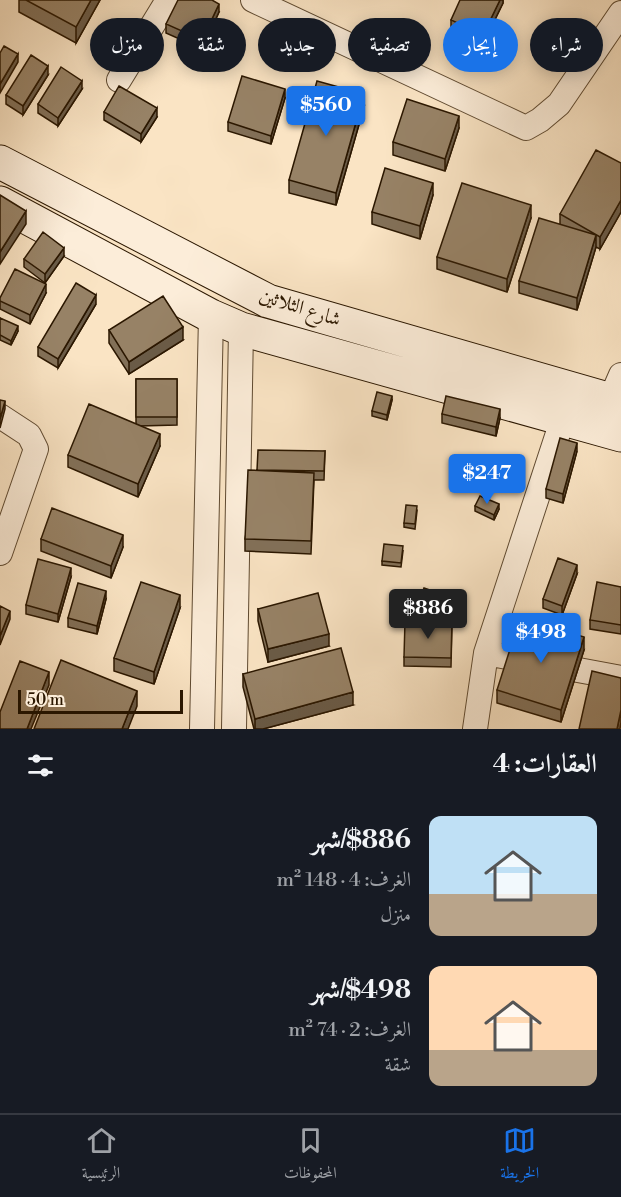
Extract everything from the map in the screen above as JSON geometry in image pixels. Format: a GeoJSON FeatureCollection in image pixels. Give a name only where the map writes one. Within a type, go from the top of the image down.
{"type":"FeatureCollection","features":[{"type":"Feature","properties":{"kind":"main road","name":"شارع الثلاثين"},"geometry":{"type":"LineString","coordinates":[[0,162],[268,301],[614,408]]}},
{"type":"Feature","properties":{"kind":"main road","name":"شارع الثلاثين"},"geometry":{"type":"LineString","coordinates":[[0,203],[226,322],[563,418],[614,408]]}},
{"type":"Feature","properties":{"kind":"street"},"geometry":{"type":"LineString","coordinates":[[119,80],[168,0]]}},
{"type":"Feature","properties":{"kind":"street"},"geometry":{"type":"LineString","coordinates":[[253,0],[526,128],[559,104],[621,13]]}},
{"type":"Feature","properties":{"kind":"street"},"geometry":{"type":"LineString","coordinates":[[202,729],[226,322]]}},
{"type":"Feature","properties":{"kind":"street"},"geometry":{"type":"LineString","coordinates":[[226,322],[234,729]]}},
{"type":"Feature","properties":{"kind":"street"},"geometry":{"type":"LineString","coordinates":[[0,416],[29,435],[36,449],[0,553]]}},
{"type":"Feature","properties":{"kind":"street"},"geometry":{"type":"LineString","coordinates":[[475,729],[486,653],[563,418]]}},
{"type":"Feature","properties":{"kind":"street"},"geometry":{"type":"LineString","coordinates":[[486,653],[621,678]]}},
{"type":"Feature","properties":{"kind":"building"},"geometry":{"type":"Polygon","coordinates":[[[26,0],[91,0],[76,27],[26,0]]]}},
{"type":"Feature","properties":{"kind":"building"},"geometry":{"type":"Polygon","coordinates":[[[178,0],[212,0],[219,4],[212,18],[176,18],[176,28],[166,24],[178,0]]]}},
{"type":"Feature","properties":{"kind":"building"},"geometry":{"type":"Polygon","coordinates":[[[460,0],[500,0],[491,18],[452,18],[460,0]]]}},
{"type":"Feature","properties":{"kind":"building"},"geometry":{"type":"Polygon","coordinates":[[[4,46],[18,54],[0,84],[0,53],[4,46]]]}},
{"type":"Feature","properties":{"kind":"building"},"geometry":{"type":"Polygon","coordinates":[[[31,55],[48,66],[23,106],[6,95],[31,55]]]}},
{"type":"Feature","properties":{"kind":"building"},"geometry":{"type":"Polygon","coordinates":[[[61,67],[82,81],[58,118],[38,104],[61,67]]]}},
{"type":"Feature","properties":{"kind":"building"},"geometry":{"type":"Polygon","coordinates":[[[242,76],[285,89],[271,136],[228,122],[242,76]]]}},
{"type":"Feature","properties":{"kind":"building"},"geometry":{"type":"Polygon","coordinates":[[[317,81],[364,94],[336,193],[289,180],[317,81]]]}},
{"type":"Feature","properties":{"kind":"building"},"geometry":{"type":"Polygon","coordinates":[[[119,86],[157,108],[141,134],[104,112],[119,86]]]}},
{"type":"Feature","properties":{"kind":"building"},"geometry":{"type":"Polygon","coordinates":[[[407,99],[459,116],[445,159],[393,142],[407,99]]]}},
{"type":"Feature","properties":{"kind":"building"},"geometry":{"type":"Polygon","coordinates":[[[596,150],[621,163],[621,200],[600,237],[560,214],[596,150]]]}},
{"type":"Feature","properties":{"kind":"building"},"geometry":{"type":"Polygon","coordinates":[[[385,168],[433,183],[420,226],[372,212],[385,168]]]}},
{"type":"Feature","properties":{"kind":"building"},"geometry":{"type":"Polygon","coordinates":[[[462,183],[531,205],[507,279],[437,257],[462,183]]]}},
{"type":"Feature","properties":{"kind":"building"},"geometry":{"type":"Polygon","coordinates":[[[0,195],[26,211],[0,252],[0,195]]]}},
{"type":"Feature","properties":{"kind":"building"},"geometry":{"type":"Polygon","coordinates":[[[539,218],[596,235],[577,298],[519,281],[539,218]]]}},
{"type":"Feature","properties":{"kind":"building"},"geometry":{"type":"Polygon","coordinates":[[[43,232],[64,248],[45,274],[24,259],[43,232]]]}},
{"type":"Feature","properties":{"kind":"building"},"geometry":{"type":"Polygon","coordinates":[[[15,269],[46,284],[30,315],[0,301],[15,269]]]}},
{"type":"Feature","properties":{"kind":"building"},"geometry":{"type":"Polygon","coordinates":[[[76,283],[96,295],[58,359],[38,347],[76,283]]]}},
{"type":"Feature","properties":{"kind":"building"},"geometry":{"type":"Polygon","coordinates":[[[163,296],[183,327],[129,362],[109,330],[163,296]]]}},
{"type":"Feature","properties":{"kind":"building"},"geometry":{"type":"Polygon","coordinates":[[[0,318],[18,326],[11,341],[0,335],[0,318]]]}},
{"type":"Feature","properties":{"kind":"building"},"geometry":{"type":"Polygon","coordinates":[[[136,379],[177,379],[177,417],[136,417],[136,379]]]}},
{"type":"Feature","properties":{"kind":"building"},"geometry":{"type":"Polygon","coordinates":[[[377,392],[392,396],[387,415],[372,411],[377,392]]]}},
{"type":"Feature","properties":{"kind":"building"},"geometry":{"type":"Polygon","coordinates":[[[446,396],[500,409],[496,427],[442,414],[446,396]]]}},
{"type":"Feature","properties":{"kind":"building"},"geometry":{"type":"Polygon","coordinates":[[[0,400],[5,401],[0,419],[0,400]]]}},
{"type":"Feature","properties":{"kind":"building"},"geometry":{"type":"Polygon","coordinates":[[[89,404],[160,434],[138,484],[68,455],[89,404]]]}},
{"type":"Feature","properties":{"kind":"building"},"geometry":{"type":"Polygon","coordinates":[[[560,438],[577,443],[563,494],[546,489],[560,438]]]}},
{"type":"Feature","properties":{"kind":"building"},"geometry":{"type":"Polygon","coordinates":[[[258,450],[325,451],[324,471],[257,470],[258,450]]]}},
{"type":"Feature","properties":{"kind":"building"},"geometry":{"type":"Polygon","coordinates":[[[248,470],[314,473],[311,541],[245,539],[248,470]]]}},
{"type":"Feature","properties":{"kind":"building"},"geometry":{"type":"Polygon","coordinates":[[[480,496],[499,504],[494,515],[475,506],[480,496]]]}},
{"type":"Feature","properties":{"kind":"building"},"geometry":{"type":"Polygon","coordinates":[[[406,505],[417,506],[415,524],[404,523],[406,505]]]}},
{"type":"Feature","properties":{"kind":"building"},"geometry":{"type":"Polygon","coordinates":[[[52,508],[123,535],[111,566],[41,539],[52,508]]]}},
{"type":"Feature","properties":{"kind":"building"},"geometry":{"type":"Polygon","coordinates":[[[384,544],[403,546],[401,563],[382,561],[384,544]]]}},
{"type":"Feature","properties":{"kind":"building"},"geometry":{"type":"Polygon","coordinates":[[[558,558],[577,565],[562,606],[543,599],[558,558]]]}},
{"type":"Feature","properties":{"kind":"building"},"geometry":{"type":"Polygon","coordinates":[[[38,559],[71,568],[58,614],[26,605],[38,559]]]}},
{"type":"Feature","properties":{"kind":"building"},"geometry":{"type":"Polygon","coordinates":[[[141,582],[180,595],[154,672],[114,658],[141,582]]]}},
{"type":"Feature","properties":{"kind":"building"},"geometry":{"type":"Polygon","coordinates":[[[597,582],[621,587],[621,625],[590,620],[597,582]]]}},
{"type":"Feature","properties":{"kind":"building"},"geometry":{"type":"Polygon","coordinates":[[[78,583],[106,591],[97,626],[68,618],[78,583]]]}},
{"type":"Feature","properties":{"kind":"building"},"geometry":{"type":"Polygon","coordinates":[[[424,588],[444,595],[440,606],[420,599],[424,588]]]}},
{"type":"Feature","properties":{"kind":"building"},"geometry":{"type":"Polygon","coordinates":[[[318,593],[329,634],[268,649],[258,609],[318,593]]]}},
{"type":"Feature","properties":{"kind":"building"},"geometry":{"type":"Polygon","coordinates":[[[0,606],[10,611],[0,636],[0,606]]]}},
{"type":"Feature","properties":{"kind":"building"},"geometry":{"type":"Polygon","coordinates":[[[520,618],[584,637],[561,710],[497,690],[520,618]]]}},
{"type":"Feature","properties":{"kind":"building"},"geometry":{"type":"Polygon","coordinates":[[[405,621],[452,622],[451,658],[404,657],[405,621]]]}},
{"type":"Feature","properties":{"kind":"building"},"geometry":{"type":"Polygon","coordinates":[[[341,648],[353,692],[255,719],[243,674],[341,648]]]}},
{"type":"Feature","properties":{"kind":"building"},"geometry":{"type":"Polygon","coordinates":[[[61,660],[137,691],[122,729],[34,729],[61,660]]]}},
{"type":"Feature","properties":{"kind":"building"},"geometry":{"type":"Polygon","coordinates":[[[20,661],[49,672],[27,729],[0,729],[0,712],[20,661]]]}},
{"type":"Feature","properties":{"kind":"building"},"geometry":{"type":"Polygon","coordinates":[[[592,671],[621,678],[621,710],[617,729],[579,729],[592,671]]]}}]}
